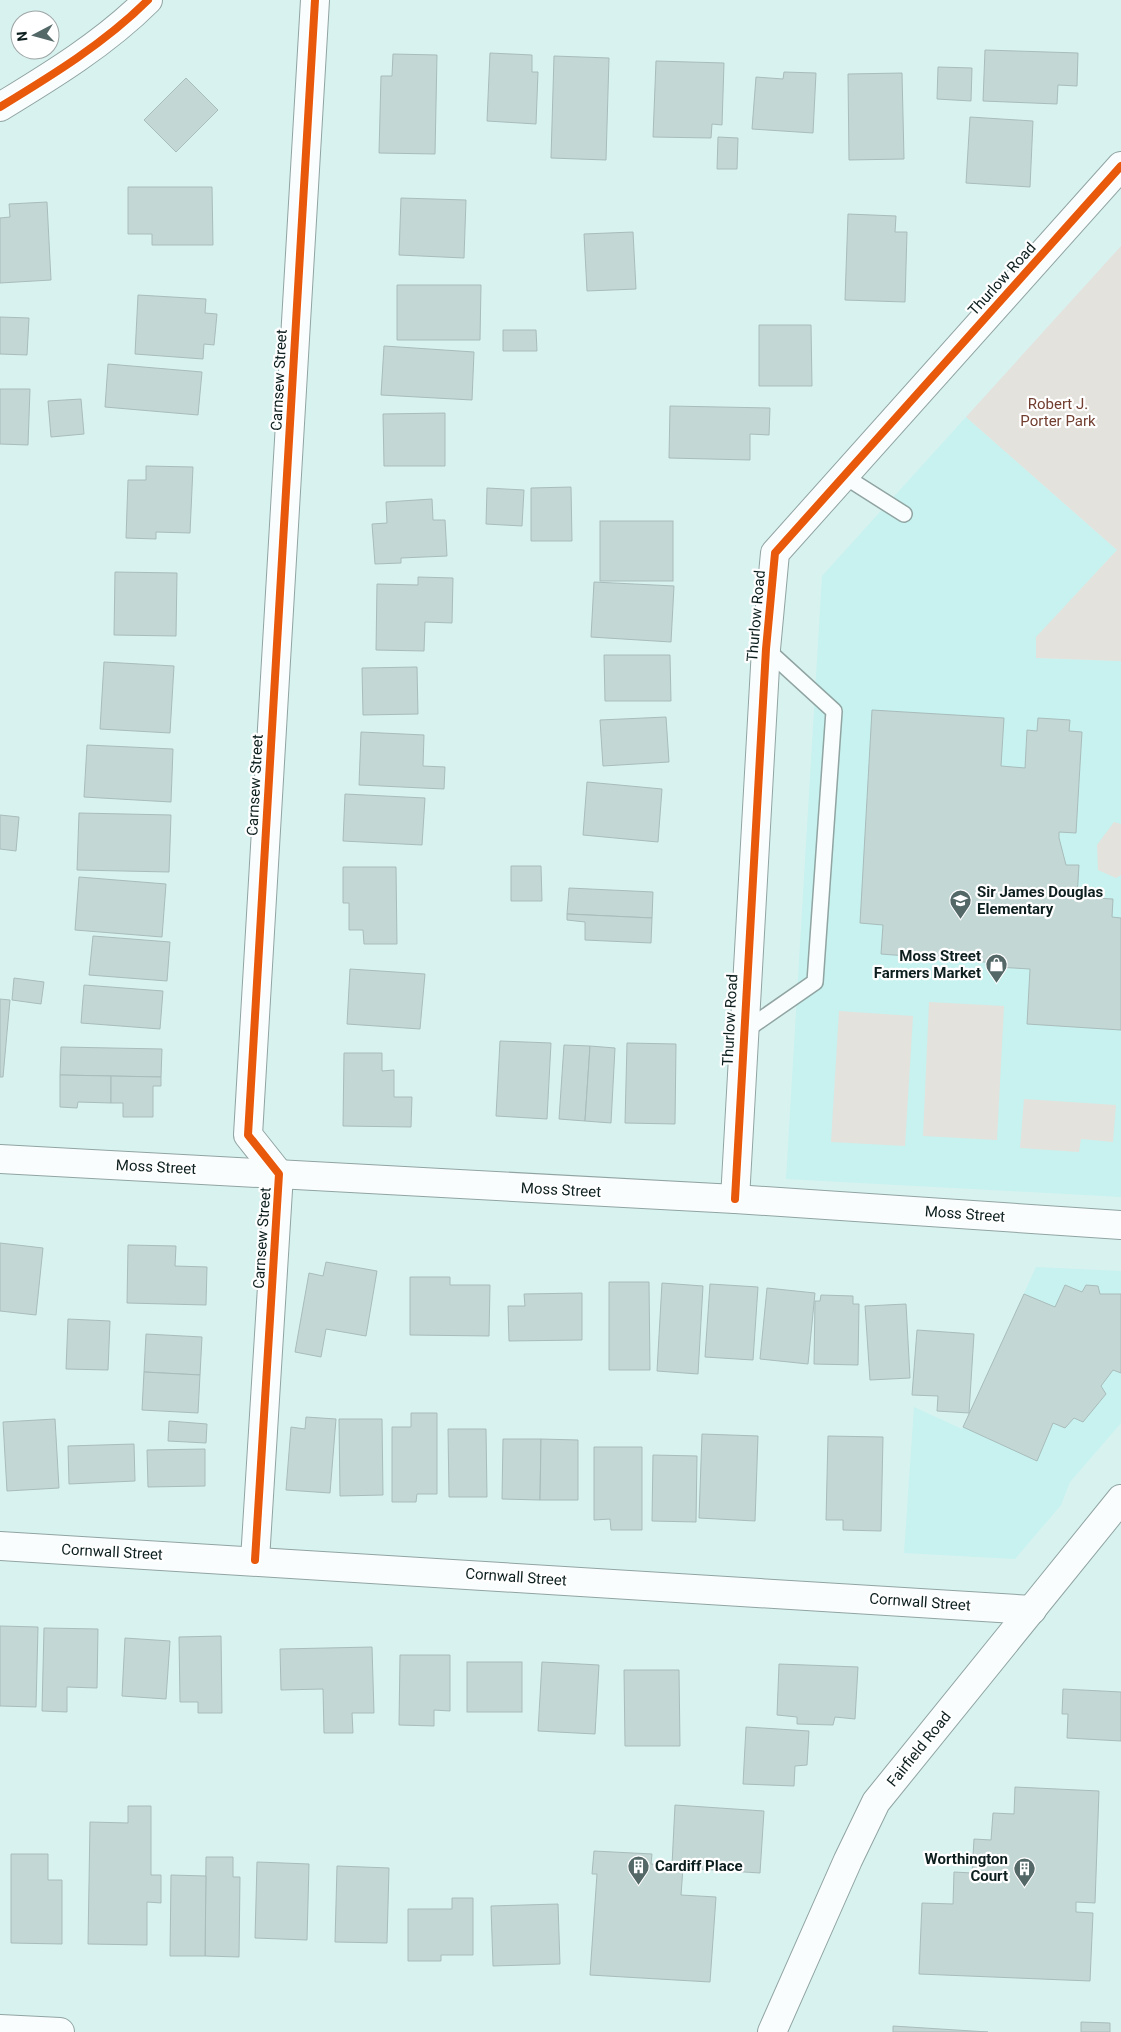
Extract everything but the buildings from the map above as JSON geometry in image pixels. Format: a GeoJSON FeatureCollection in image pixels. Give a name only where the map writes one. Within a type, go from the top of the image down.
{"type":"FeatureCollection","features":[{"type":"Feature","properties":{"kind":"street"},"geometry":{"type":"LineString","coordinates":[[0,108],[43,81],[126,22],[148,0]]}},
{"type":"Feature","properties":{"kind":"street","name":"Carnsew Street"},"geometry":{"type":"LineString","coordinates":[[255,1560],[279,1174],[248,1134],[315,7]]}},
{"type":"Feature","properties":{"kind":"street","name":"Thurlow Road"},"geometry":{"type":"LineString","coordinates":[[735,1199],[766,649],[775,553],[1121,166]]}},
{"type":"Feature","properties":{"kind":"street","name":"Moss Street"},"geometry":{"type":"LineString","coordinates":[[0,1159],[735,1199],[1121,1224]]}},
{"type":"Feature","properties":{"kind":"street","name":"Fairfield Road"},"geometry":{"type":"LineString","coordinates":[[772,2032],[848,1860],[876,1802],[1121,1499]]}},
{"type":"Feature","properties":{"kind":"street","name":"Cornwall Street"},"geometry":{"type":"LineString","coordinates":[[0,1546],[255,1560],[1032,1610]]}},
{"type":"Feature","properties":{"kind":"street"},"geometry":{"type":"LineString","coordinates":[[0,2029],[60,2032]]}},
{"type":"Feature","properties":{"kind":"lane"},"geometry":{"type":"LineString","coordinates":[[844,476],[904,514]]}},
{"type":"Feature","properties":{"kind":"lane"},"geometry":{"type":"LineString","coordinates":[[743,1032],[815,982],[834,711],[766,649]]}},
{"type":"Feature","properties":{"kind":"shaded area","name":"Sir James Douglas Elementary"},"geometry":{"type":"Polygon","coordinates":[[[966,417],[1117,550],[1037,637],[1036,658],[1121,661],[1121,1197],[786,1179],[822,576],[966,417]]]}},
{"type":"Feature","properties":{"kind":"shaded area"},"geometry":{"type":"Polygon","coordinates":[[[1036,1267],[1121,1271],[1121,1423],[1070,1482],[1061,1505],[1015,1559],[904,1553],[914,1407],[962,1429],[1036,1267]]]}},
{"type":"Feature","properties":{"kind":"green space","name":"Robert J. Porter Park"},"geometry":{"type":"Polygon","coordinates":[[[1121,246],[1121,661],[1036,658],[1036,637],[1117,550],[966,417],[1121,246]]]}},
{"type":"Feature","properties":{"kind":"green space"},"geometry":{"type":"Polygon","coordinates":[[[1114,822],[1121,824],[1121,875],[1116,878],[1098,870],[1097,845],[1114,822]]]}},
{"type":"Feature","properties":{"kind":"green space"},"geometry":{"type":"Polygon","coordinates":[[[929,1002],[1004,1006],[997,1140],[923,1136],[929,1002]]]}},
{"type":"Feature","properties":{"kind":"green space"},"geometry":{"type":"Polygon","coordinates":[[[839,1011],[913,1016],[905,1146],[831,1142],[839,1011]]]}},
{"type":"Feature","properties":{"kind":"green space"},"geometry":{"type":"Polygon","coordinates":[[[1024,1099],[1116,1105],[1113,1142],[1081,1139],[1079,1152],[1020,1148],[1024,1099]]]}},
{"type":"Feature","properties":{"kind":"cycle path"},"geometry":{"type":"LineString","coordinates":[[0,107],[96,45],[148,0]]}},
{"type":"Feature","properties":{"kind":"cycle path"},"geometry":{"type":"LineString","coordinates":[[255,1560],[279,1174],[248,1135],[315,0]]}},
{"type":"Feature","properties":{"kind":"cycle path"},"geometry":{"type":"LineString","coordinates":[[735,1199],[766,649],[775,553],[1121,166]]}},
{"type":"Feature","properties":{"kind":"place","name":"Sir James Douglas Elementary"},"geometry":{"type":"Point","coordinates":[961,920]}},
{"type":"Feature","properties":{"kind":"place","name":"Moss Street Farmers Market"},"geometry":{"type":"Point","coordinates":[997,984]}},
{"type":"Feature","properties":{"kind":"place","name":"Cardiff Place"},"geometry":{"type":"Point","coordinates":[639,1885]}},
{"type":"Feature","properties":{"kind":"place","name":"Worthington Court"},"geometry":{"type":"Point","coordinates":[1024,1887]}}]}
